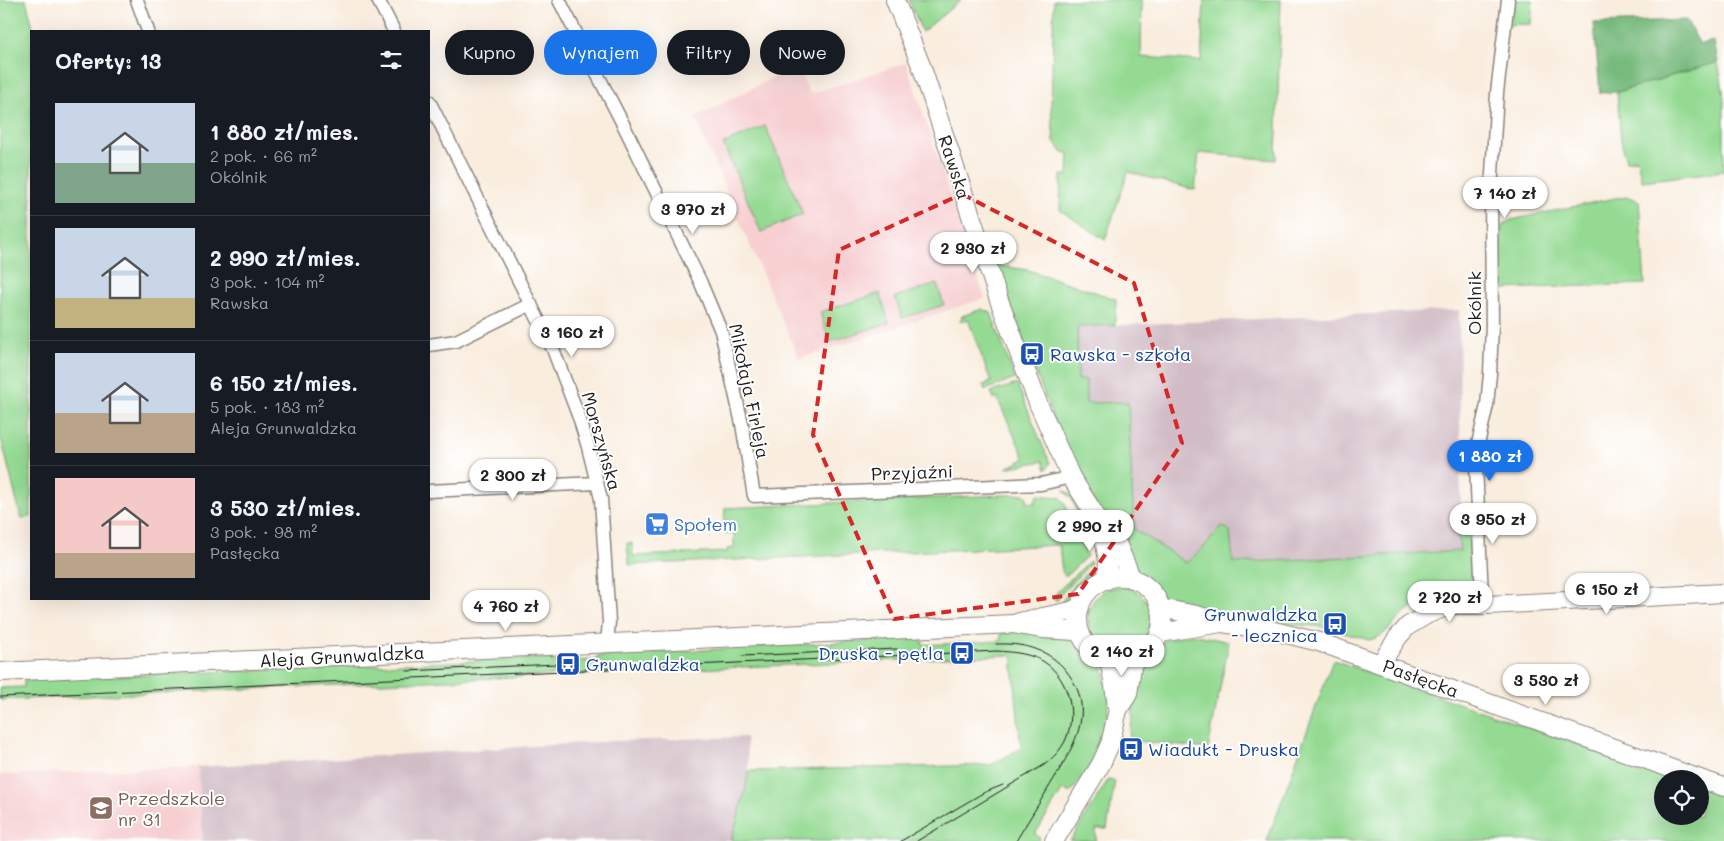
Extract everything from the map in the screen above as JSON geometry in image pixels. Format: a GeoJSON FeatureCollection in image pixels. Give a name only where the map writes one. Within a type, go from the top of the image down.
{"type":"FeatureCollection","features":[{"type":"Feature","properties":{"kind":"main road","name":"Rawska"},"geometry":{"type":"LineString","coordinates":[[895,0],[922,68],[1019,356],[1071,477],[1101,524],[1116,541],[1132,579]]}},
{"type":"Feature","properties":{"kind":"main road","name":"Rawska"},"geometry":{"type":"LineString","coordinates":[[1101,524],[1108,561],[1107,580]]}},
{"type":"Feature","properties":{"kind":"main road"},"geometry":{"type":"LineString","coordinates":[[1115,578],[1132,579],[1147,587],[1158,600],[1162,624],[1160,633],[1148,651],[1135,658],[1117,661],[1108,659],[1095,652],[1085,641],[1079,625],[1080,607],[1088,594],[1100,583],[1115,578]]}},
{"type":"Feature","properties":{"kind":"main road"},"geometry":{"type":"LineString","coordinates":[[1381,663],[1398,637],[1408,626],[1428,614],[1452,605],[1488,605],[1724,592]]}},
{"type":"Feature","properties":{"kind":"main road","name":"Aleja Grunwaldzka"},"geometry":{"type":"LineString","coordinates":[[1013,624],[1071,611],[1080,607]]}},
{"type":"Feature","properties":{"kind":"main road","name":"Pasłęcka"},"geometry":{"type":"LineString","coordinates":[[1160,608],[1197,615],[1222,623],[1293,634],[1319,642],[1675,770]]}},
{"type":"Feature","properties":{"kind":"main road","name":"Pasłęcka"},"geometry":{"type":"LineString","coordinates":[[1160,633],[1222,623]]}},
{"type":"Feature","properties":{"kind":"main road","name":"Aleja Grunwaldzka"},"geometry":{"type":"LineString","coordinates":[[0,672],[1013,624],[1074,631],[1082,634]]}},
{"type":"Feature","properties":{"kind":"main road"},"geometry":{"type":"LineString","coordinates":[[1054,841],[1101,764],[1112,736],[1118,710],[1128,694],[1135,658]]}},
{"type":"Feature","properties":{"kind":"main road"},"geometry":{"type":"LineString","coordinates":[[1108,659],[1112,669],[1114,695],[1118,710]]}},
{"type":"Feature","properties":{"kind":"main road","name":"Pasłęcka"},"geometry":{"type":"LineString","coordinates":[[1709,782],[1724,787]]}},
{"type":"Feature","properties":{"kind":"street"},"geometry":{"type":"LineString","coordinates":[[137,0],[148,30]]}},
{"type":"Feature","properties":{"kind":"street"},"geometry":{"type":"LineString","coordinates":[[378,0],[393,30]]}},
{"type":"Feature","properties":{"kind":"street","name":"Mikołaja Firleja"},"geometry":{"type":"LineString","coordinates":[[559,0],[696,272],[721,331],[742,424],[754,496]]}},
{"type":"Feature","properties":{"kind":"street","name":"Okólnik"},"geometry":{"type":"LineString","coordinates":[[1488,605],[1482,596],[1476,466],[1477,452],[1487,405],[1490,374],[1492,325],[1491,190],[1497,93],[1508,0]]}},
{"type":"Feature","properties":{"kind":"street","name":"Morszyńska"},"geometry":{"type":"LineString","coordinates":[[430,103],[564,375],[588,447],[601,499],[609,625],[607,643]]}},
{"type":"Feature","properties":{"kind":"street"},"geometry":{"type":"LineString","coordinates":[[430,346],[456,341],[530,304]]}},
{"type":"Feature","properties":{"kind":"street","name":"Przyjaźni"},"geometry":{"type":"LineString","coordinates":[[754,496],[1040,484],[1071,477]]}},
{"type":"Feature","properties":{"kind":"street"},"geometry":{"type":"LineString","coordinates":[[430,491],[597,483]]}},
{"type":"Feature","properties":{"kind":"highlighted area"},"geometry":{"type":"Polygon","coordinates":[[[962,194],[1134,283],[1182,443],[1078,594],[894,619],[813,435],[839,250],[962,194]]]}},
{"type":"Feature","properties":{"kind":"shaded area"},"geometry":{"type":"Polygon","coordinates":[[[906,63],[985,298],[799,359],[695,118],[778,75],[801,75],[810,94],[906,63]]]}},
{"type":"Feature","properties":{"kind":"shaded area"},"geometry":{"type":"Polygon","coordinates":[[[1459,310],[1461,513],[1457,519],[1460,551],[1233,563],[1230,531],[1222,526],[1204,547],[1186,563],[1134,529],[1128,402],[1086,403],[1086,381],[1078,381],[1077,327],[1459,310]]]}},
{"type":"Feature","properties":{"kind":"shaded area"},"geometry":{"type":"Polygon","coordinates":[[[746,737],[749,771],[731,841],[203,841],[198,767],[615,741],[746,737]]]}},
{"type":"Feature","properties":{"kind":"shaded area","name":"Przedszkole nr 31"},"geometry":{"type":"Polygon","coordinates":[[[198,767],[203,841],[0,841],[0,775],[198,767]]]}},
{"type":"Feature","properties":{"kind":"green space"},"geometry":{"type":"Polygon","coordinates":[[[0,0],[26,0],[34,30],[30,30],[30,517],[21,518],[0,434],[0,0]]]}},
{"type":"Feature","properties":{"kind":"green space"},"geometry":{"type":"Polygon","coordinates":[[[909,0],[961,0],[922,32],[909,0]]]}},
{"type":"Feature","properties":{"kind":"green space"},"geometry":{"type":"Polygon","coordinates":[[[1054,0],[1142,0],[1141,57],[1201,61],[1204,0],[1281,0],[1276,160],[1199,153],[1195,190],[1128,172],[1105,240],[1060,210],[1061,175],[1068,175],[1069,153],[1062,152],[1054,141],[1051,108],[1054,0]]]}},
{"type":"Feature","properties":{"kind":"green space"},"geometry":{"type":"Polygon","coordinates":[[[1508,0],[1533,0],[1531,24],[1505,25],[1508,0]]]}},
{"type":"Feature","properties":{"kind":"green space"},"geometry":{"type":"Polygon","coordinates":[[[1686,20],[1700,44],[1714,41],[1718,62],[1617,92],[1600,93],[1594,23],[1686,20]]]}},
{"type":"Feature","properties":{"kind":"green space"},"geometry":{"type":"Polygon","coordinates":[[[1718,62],[1724,96],[1724,171],[1642,181],[1637,159],[1626,161],[1621,140],[1617,92],[1718,62]]]}},
{"type":"Feature","properties":{"kind":"green space"},"geometry":{"type":"Polygon","coordinates":[[[765,126],[803,214],[761,232],[723,144],[765,126]]]}},
{"type":"Feature","properties":{"kind":"green space"},"geometry":{"type":"Polygon","coordinates":[[[1629,197],[1639,201],[1645,284],[1501,289],[1499,231],[1504,224],[1511,220],[1615,198],[1629,197]]]}},
{"type":"Feature","properties":{"kind":"green space"},"geometry":{"type":"Polygon","coordinates":[[[995,265],[1028,270],[1116,299],[1115,325],[1077,327],[1078,380],[1086,380],[1086,403],[1128,402],[1134,529],[1186,563],[1204,547],[1222,526],[1230,531],[1233,563],[1460,551],[1458,530],[1479,530],[1482,596],[1436,598],[1419,603],[1406,612],[1387,631],[1369,640],[1319,626],[1295,625],[1232,614],[1184,609],[1167,603],[1156,588],[1139,575],[1082,482],[1054,421],[995,265]]]}},
{"type":"Feature","properties":{"kind":"green space"},"geometry":{"type":"Polygon","coordinates":[[[937,284],[944,305],[902,318],[895,297],[937,284]]]}},
{"type":"Feature","properties":{"kind":"green space"},"geometry":{"type":"Polygon","coordinates":[[[880,293],[889,323],[829,342],[820,312],[880,293]]]}},
{"type":"Feature","properties":{"kind":"green space"},"geometry":{"type":"Polygon","coordinates":[[[982,309],[991,313],[1015,379],[985,390],[983,385],[991,382],[968,319],[960,322],[962,316],[982,309]]]}},
{"type":"Feature","properties":{"kind":"green space"},"geometry":{"type":"Polygon","coordinates":[[[1017,384],[1050,463],[1046,470],[1043,461],[1006,468],[1025,459],[997,398],[994,399],[991,392],[1017,384]]]}},
{"type":"Feature","properties":{"kind":"green space"},"geometry":{"type":"Polygon","coordinates":[[[1063,490],[1074,497],[1079,503],[1098,537],[1089,540],[1071,498],[1063,490]]]}},
{"type":"Feature","properties":{"kind":"green space"},"geometry":{"type":"Polygon","coordinates":[[[1024,494],[1027,497],[1027,502],[1035,503],[1037,495],[1059,497],[1065,504],[1087,556],[1066,576],[1062,573],[1059,545],[629,565],[627,543],[632,543],[633,556],[727,552],[727,549],[734,548],[734,534],[726,534],[726,523],[724,523],[725,508],[1024,494]]]}},
{"type":"Feature","properties":{"kind":"green space"},"geometry":{"type":"Polygon","coordinates":[[[1090,561],[1091,563],[1059,596],[1058,600],[1054,600],[1057,592],[1066,583],[1068,584],[1068,581],[1090,561]]]}},
{"type":"Feature","properties":{"kind":"green space"},"geometry":{"type":"Polygon","coordinates":[[[1103,564],[1100,574],[1087,585],[1074,602],[1061,604],[1081,578],[1097,566],[1103,564]]]}},
{"type":"Feature","properties":{"kind":"green space"},"geometry":{"type":"Polygon","coordinates":[[[1120,587],[1132,589],[1143,596],[1150,607],[1152,619],[1150,631],[1143,642],[1132,649],[1120,651],[1108,649],[1097,642],[1090,631],[1088,619],[1090,607],[1097,596],[1108,589],[1120,587]]]}},
{"type":"Feature","properties":{"kind":"green space"},"geometry":{"type":"Polygon","coordinates":[[[1020,632],[1074,638],[1103,667],[1109,692],[1107,719],[1102,740],[1088,771],[1070,793],[1063,789],[1035,834],[1040,838],[1039,841],[731,841],[749,771],[991,765],[1021,748],[1012,655],[0,700],[0,688],[24,687],[24,680],[548,658],[552,658],[552,662],[597,660],[597,656],[922,636],[923,645],[1001,641],[1001,633],[1020,632]]]}},
{"type":"Feature","properties":{"kind":"green space"},"geometry":{"type":"Polygon","coordinates":[[[1192,634],[1229,642],[1208,749],[1137,741],[1129,737],[1133,716],[1132,703],[1140,663],[1150,656],[1165,640],[1192,634]]]}},
{"type":"Feature","properties":{"kind":"green space"},"geometry":{"type":"Polygon","coordinates":[[[1333,660],[1654,771],[1654,825],[1709,825],[1709,789],[1724,795],[1724,841],[1267,841],[1333,660]]]}},
{"type":"Feature","properties":{"kind":"green space"},"geometry":{"type":"Polygon","coordinates":[[[1108,780],[1115,781],[1107,829],[1096,829],[1096,841],[1070,841],[1108,780]]]}},
{"type":"Feature","properties":{"kind":"tram line"},"geometry":{"type":"LineString","coordinates":[[996,644],[1015,644],[1049,655],[1063,667],[1074,682],[1080,697],[1080,726],[1075,740],[1061,768],[1016,841]]}},
{"type":"Feature","properties":{"kind":"tram line"},"geometry":{"type":"LineString","coordinates":[[742,656],[897,649]]}},
{"type":"Feature","properties":{"kind":"tram line"},"geometry":{"type":"LineString","coordinates":[[0,697],[997,651],[1029,655],[1049,665],[1057,673],[1068,694],[1071,717],[1066,739],[1054,757],[1044,765],[917,841]]}},
{"type":"Feature","properties":{"kind":"tram line"},"geometry":{"type":"LineString","coordinates":[[407,671],[557,664]]}},
{"type":"Feature","properties":{"kind":"tram line"},"geometry":{"type":"LineString","coordinates":[[901,841],[983,793],[1003,785]]}},
{"type":"Feature","properties":{"kind":"place","name":"Rawska - szkoła"},"geometry":{"type":"Point","coordinates":[1032,354]}},
{"type":"Feature","properties":{"kind":"place","name":"Społem"},"geometry":{"type":"Point","coordinates":[657,524]}},
{"type":"Feature","properties":{"kind":"place","name":"Grunwaldzka - lecznica"},"geometry":{"type":"Point","coordinates":[1335,624]}},
{"type":"Feature","properties":{"kind":"place","name":"Druska - pętla"},"geometry":{"type":"Point","coordinates":[962,653]}},
{"type":"Feature","properties":{"kind":"place","name":"Grunwaldzka"},"geometry":{"type":"Point","coordinates":[568,664]}},
{"type":"Feature","properties":{"kind":"place","name":"Wiadukt - Druska"},"geometry":{"type":"Point","coordinates":[1131,749]}},
{"type":"Feature","properties":{"kind":"place","name":"Przedszkole nr 31"},"geometry":{"type":"Point","coordinates":[101,808]}}]}
